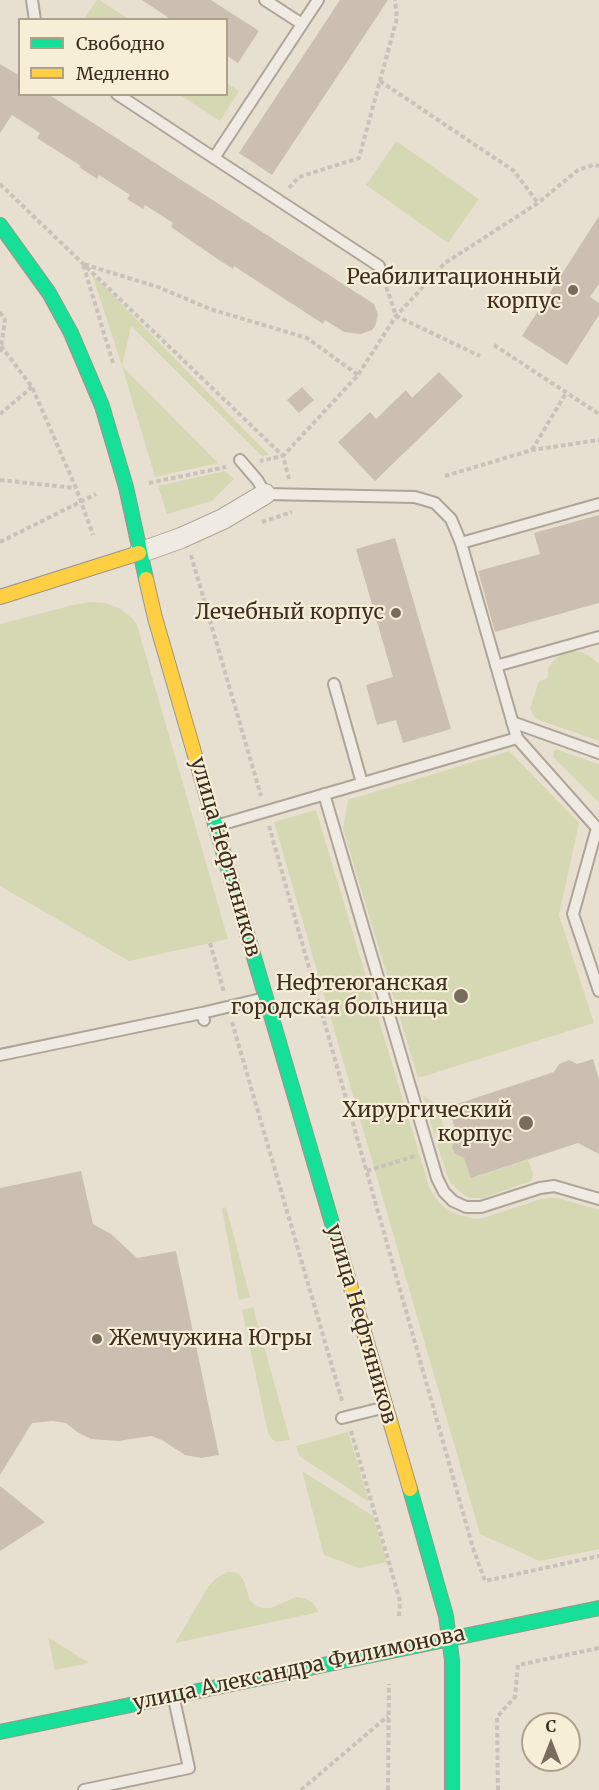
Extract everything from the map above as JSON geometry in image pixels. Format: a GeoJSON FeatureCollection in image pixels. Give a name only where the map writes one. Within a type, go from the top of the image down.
{"type":"FeatureCollection","features":[{"type":"Feature","properties":{"kind":"main road","name":"улица Нефтяников"},"geometry":{"type":"LineString","coordinates":[[0,225],[49,293],[71,333],[102,406],[114,444],[126,487],[155,618],[440,1591],[449,1638],[453,1681],[452,1790]]}},
{"type":"Feature","properties":{"kind":"main road"},"geometry":{"type":"LineString","coordinates":[[0,597],[139,553]]}},
{"type":"Feature","properties":{"kind":"main road","name":"улица Александра Филимонова"},"geometry":{"type":"LineString","coordinates":[[0,1732],[599,1608]]}},
{"type":"Feature","properties":{"kind":"street"},"geometry":{"type":"LineString","coordinates":[[139,553],[185,544],[265,494]]}},
{"type":"Feature","properties":{"kind":"lane"},"geometry":{"type":"LineString","coordinates":[[32,0],[35,18]]}},
{"type":"Feature","properties":{"kind":"lane"},"geometry":{"type":"LineString","coordinates":[[265,0],[302,24]]}},
{"type":"Feature","properties":{"kind":"lane"},"geometry":{"type":"LineString","coordinates":[[214,158],[318,0]]}},
{"type":"Feature","properties":{"kind":"lane"},"geometry":{"type":"LineString","coordinates":[[120,96],[379,266]]}},
{"type":"Feature","properties":{"kind":"lane"},"geometry":{"type":"LineString","coordinates":[[242,462],[258,481],[265,494],[415,496],[435,503],[451,519],[461,543],[517,738],[598,828],[573,914],[599,991]]}},
{"type":"Feature","properties":{"kind":"lane"},"geometry":{"type":"LineString","coordinates":[[461,543],[599,504]]}},
{"type":"Feature","properties":{"kind":"lane"},"geometry":{"type":"LineString","coordinates":[[496,666],[599,637]]}},
{"type":"Feature","properties":{"kind":"lane"},"geometry":{"type":"LineString","coordinates":[[334,684],[362,783]]}},
{"type":"Feature","properties":{"kind":"lane"},"geometry":{"type":"LineString","coordinates":[[512,722],[599,753]]}},
{"type":"Feature","properties":{"kind":"lane"},"geometry":{"type":"LineString","coordinates":[[215,826],[517,738]]}},
{"type":"Feature","properties":{"kind":"lane"},"geometry":{"type":"LineString","coordinates":[[324,794],[437,1178],[444,1192],[453,1201],[466,1207],[481,1207],[540,1188],[554,1186],[599,1199]]}},
{"type":"Feature","properties":{"kind":"lane"},"geometry":{"type":"LineString","coordinates":[[0,1055],[203,1017],[228,1007],[266,998]]}},
{"type":"Feature","properties":{"kind":"lane"},"geometry":{"type":"LineString","coordinates":[[344,1418],[386,1407]]}},
{"type":"Feature","properties":{"kind":"lane"},"geometry":{"type":"LineString","coordinates":[[84,1790],[189,1768],[173,1695]]}},
{"type":"Feature","properties":{"kind":"path"},"geometry":{"type":"LineString","coordinates":[[278,199],[299,177],[359,158],[397,18],[395,0]]}},
{"type":"Feature","properties":{"kind":"path"},"geometry":{"type":"LineString","coordinates":[[380,81],[514,171],[538,203]]}},
{"type":"Feature","properties":{"kind":"path"},"geometry":{"type":"LineString","coordinates":[[153,494],[149,483],[242,462],[283,456],[358,375],[396,316],[445,263],[538,203],[578,170],[593,165],[599,166]]}},
{"type":"Feature","properties":{"kind":"path"},"geometry":{"type":"LineString","coordinates":[[0,184],[283,456],[297,510],[255,524]]}},
{"type":"Feature","properties":{"kind":"path"},"geometry":{"type":"LineString","coordinates":[[83,264],[116,373]]}},
{"type":"Feature","properties":{"kind":"path"},"geometry":{"type":"LineString","coordinates":[[83,264],[158,287],[210,309],[307,338],[358,375]]}},
{"type":"Feature","properties":{"kind":"path"},"geometry":{"type":"LineString","coordinates":[[379,266],[396,316],[480,356]]}},
{"type":"Feature","properties":{"kind":"path"},"geometry":{"type":"LineString","coordinates":[[0,312],[5,320],[0,354]]}},
{"type":"Feature","properties":{"kind":"path"},"geometry":{"type":"LineString","coordinates":[[494,345],[599,414]]}},
{"type":"Feature","properties":{"kind":"path"},"geometry":{"type":"LineString","coordinates":[[1,346],[32,387],[76,488],[93,535]]}},
{"type":"Feature","properties":{"kind":"path"},"geometry":{"type":"LineString","coordinates":[[0,414],[32,387]]}},
{"type":"Feature","properties":{"kind":"path"},"geometry":{"type":"LineString","coordinates":[[532,450],[566,393]]}},
{"type":"Feature","properties":{"kind":"path"},"geometry":{"type":"LineString","coordinates":[[445,476],[532,450],[599,440]]}},
{"type":"Feature","properties":{"kind":"path"},"geometry":{"type":"LineString","coordinates":[[0,480],[76,488]]}},
{"type":"Feature","properties":{"kind":"path"},"geometry":{"type":"LineString","coordinates":[[0,543],[96,494]]}},
{"type":"Feature","properties":{"kind":"path"},"geometry":{"type":"LineString","coordinates":[[185,544],[191,555]]}},
{"type":"Feature","properties":{"kind":"path"},"geometry":{"type":"LineString","coordinates":[[185,544],[191,555],[484,1581],[599,1556]]}},
{"type":"Feature","properties":{"kind":"path"},"geometry":{"type":"LineString","coordinates":[[210,943],[344,1418],[400,1601],[399,1616]]}},
{"type":"Feature","properties":{"kind":"path"},"geometry":{"type":"LineString","coordinates":[[367,1171],[430,1152]]}},
{"type":"Feature","properties":{"kind":"path"},"geometry":{"type":"LineString","coordinates":[[498,1790],[497,1717],[515,1697],[519,1665],[599,1648]]}},
{"type":"Feature","properties":{"kind":"path"},"geometry":{"type":"LineString","coordinates":[[388,1790],[389,1684]]}},
{"type":"Feature","properties":{"kind":"path"},"geometry":{"type":"LineString","coordinates":[[301,1790],[388,1716]]}},
{"type":"Feature","properties":{"kind":"green space"},"geometry":{"type":"Polygon","coordinates":[[[99,0],[127,18],[85,18],[99,0]]]}},
{"type":"Feature","properties":{"kind":"green space"},"geometry":{"type":"Polygon","coordinates":[[[228,84],[239,91],[220,121],[182,96],[228,96],[228,84]]]}},
{"type":"Feature","properties":{"kind":"green space"},"geometry":{"type":"Polygon","coordinates":[[[396,141],[479,199],[448,243],[366,185],[396,141]]]}},
{"type":"Feature","properties":{"kind":"green space"},"geometry":{"type":"Polygon","coordinates":[[[92,274],[269,455],[262,456],[131,326],[122,366],[92,274]]]}},
{"type":"Feature","properties":{"kind":"green space"},"geometry":{"type":"Polygon","coordinates":[[[122,366],[218,463],[155,477],[122,366]]]}},
{"type":"Feature","properties":{"kind":"green space"},"geometry":{"type":"Polygon","coordinates":[[[225,471],[234,479],[212,501],[167,514],[158,486],[225,471]]]}},
{"type":"Feature","properties":{"kind":"green space"},"geometry":{"type":"Polygon","coordinates":[[[90,602],[105,603],[119,608],[137,625],[228,939],[129,961],[0,886],[0,624],[90,602]]]}},
{"type":"Feature","properties":{"kind":"green space"},"geometry":{"type":"Polygon","coordinates":[[[572,651],[590,656],[599,664],[599,741],[536,719],[530,709],[539,681],[547,679],[549,667],[562,654],[572,651]]]}},
{"type":"Feature","properties":{"kind":"green space"},"geometry":{"type":"Polygon","coordinates":[[[555,749],[599,764],[599,803],[553,757],[555,749]]]}},
{"type":"Feature","properties":{"kind":"green space"},"geometry":{"type":"Polygon","coordinates":[[[509,751],[579,823],[559,915],[594,1023],[418,1078],[343,829],[348,800],[509,751]]]}},
{"type":"Feature","properties":{"kind":"green space"},"geometry":{"type":"Polygon","coordinates":[[[316,810],[430,1190],[451,1212],[474,1219],[549,1198],[558,1198],[599,1210],[599,1549],[540,1561],[480,1534],[274,822],[316,810]]]}},
{"type":"Feature","properties":{"kind":"green space"},"geometry":{"type":"Polygon","coordinates":[[[423,1095],[437,1105],[445,1131],[434,1134],[423,1095]]]}},
{"type":"Feature","properties":{"kind":"green space"},"geometry":{"type":"Polygon","coordinates":[[[456,1134],[459,1141],[452,1146],[454,1153],[463,1153],[475,1177],[528,1160],[533,1174],[531,1181],[483,1198],[464,1195],[450,1183],[436,1141],[456,1134]]]}},
{"type":"Feature","properties":{"kind":"green space"},"geometry":{"type":"Polygon","coordinates":[[[226,1207],[250,1297],[239,1300],[222,1209],[226,1207]]]}},
{"type":"Feature","properties":{"kind":"green space"},"geometry":{"type":"Polygon","coordinates":[[[253,1307],[290,1440],[276,1442],[268,1433],[242,1310],[253,1307]]]}},
{"type":"Feature","properties":{"kind":"green space"},"geometry":{"type":"Polygon","coordinates":[[[348,1432],[369,1502],[299,1456],[296,1446],[348,1432]]]}},
{"type":"Feature","properties":{"kind":"green space"},"geometry":{"type":"Polygon","coordinates":[[[302,1471],[373,1516],[387,1562],[359,1568],[324,1555],[302,1471]]]}},
{"type":"Feature","properties":{"kind":"green space"},"geometry":{"type":"Polygon","coordinates":[[[227,1572],[240,1575],[250,1600],[255,1605],[271,1608],[296,1597],[312,1602],[319,1612],[175,1643],[208,1587],[215,1579],[227,1572]]]}},
{"type":"Feature","properties":{"kind":"green space"},"geometry":{"type":"Polygon","coordinates":[[[48,1637],[89,1663],[55,1670],[48,1637]]]}},
{"type":"Feature","properties":{"kind":"building"},"geometry":{"type":"Polygon","coordinates":[[[142,0],[211,0],[259,31],[238,63],[228,56],[228,18],[169,18],[142,0]]]}},
{"type":"Feature","properties":{"kind":"building"},"geometry":{"type":"Polygon","coordinates":[[[340,0],[388,0],[272,175],[239,153],[340,0]]]}},
{"type":"Feature","properties":{"kind":"building"},"geometry":{"type":"Polygon","coordinates":[[[0,64],[18,75],[18,96],[51,96],[374,304],[378,315],[375,326],[372,330],[361,334],[344,332],[325,320],[323,324],[234,266],[233,269],[216,258],[171,227],[173,223],[145,205],[143,209],[127,199],[130,195],[99,175],[97,179],[79,167],[81,166],[37,138],[40,133],[12,115],[0,133],[0,64]]]}},
{"type":"Feature","properties":{"kind":"building","name":"Реабилитационный корпус"},"geometry":{"type":"Polygon","coordinates":[[[599,216],[599,284],[590,297],[599,303],[599,315],[567,365],[522,336],[599,216]]]}},
{"type":"Feature","properties":{"kind":"building"},"geometry":{"type":"Polygon","coordinates":[[[439,372],[463,396],[375,481],[338,442],[370,412],[376,419],[406,390],[412,398],[439,372]]]}},
{"type":"Feature","properties":{"kind":"building"},"geometry":{"type":"Polygon","coordinates":[[[302,387],[314,400],[299,413],[287,400],[302,387]]]}},
{"type":"Feature","properties":{"kind":"building"},"geometry":{"type":"Polygon","coordinates":[[[599,515],[599,603],[495,632],[478,571],[540,554],[534,533],[599,515]]]}},
{"type":"Feature","properties":{"kind":"building","name":"Лечебный корпус"},"geometry":{"type":"Polygon","coordinates":[[[395,538],[451,729],[403,743],[396,720],[377,725],[366,685],[393,677],[356,549],[395,538]]]}},
{"type":"Feature","properties":{"kind":"building","name":"Хирургический корпус"},"geometry":{"type":"Polygon","coordinates":[[[593,1059],[599,1079],[599,1154],[578,1143],[471,1178],[464,1158],[454,1153],[452,1146],[458,1138],[448,1107],[554,1072],[559,1064],[569,1060],[577,1064],[593,1059]]]}},
{"type":"Feature","properties":{"kind":"building","name":"Жемчужина Югры"},"geometry":{"type":"Polygon","coordinates":[[[81,1171],[93,1224],[111,1234],[137,1258],[176,1251],[219,1455],[201,1458],[185,1455],[162,1440],[151,1436],[118,1441],[91,1439],[66,1423],[53,1421],[32,1423],[0,1475],[0,1188],[81,1171]]]}},
{"type":"Feature","properties":{"kind":"building"},"geometry":{"type":"Polygon","coordinates":[[[0,1486],[45,1522],[0,1551],[0,1486]]]}},
{"type":"Feature","properties":{"kind":"traffic: fast"},"geometry":{"type":"LineString","coordinates":[[0,225],[49,293],[71,333],[102,406],[126,487],[146,579]]}},
{"type":"Feature","properties":{"kind":"traffic: fast"},"geometry":{"type":"LineString","coordinates":[[205,790],[346,1271]]}},
{"type":"Feature","properties":{"kind":"traffic: fast"},"geometry":{"type":"LineString","coordinates":[[410,1489],[446,1616],[452,1660],[452,1790]]}},
{"type":"Feature","properties":{"kind":"traffic: fast"},"geometry":{"type":"LineString","coordinates":[[0,1732],[599,1608]]}},
{"type":"Feature","properties":{"kind":"traffic: slow"},"geometry":{"type":"LineString","coordinates":[[0,597],[139,553]]}},
{"type":"Feature","properties":{"kind":"traffic: slow"},"geometry":{"type":"LineString","coordinates":[[146,579],[155,618],[205,790]]}},
{"type":"Feature","properties":{"kind":"traffic: slow"},"geometry":{"type":"LineString","coordinates":[[346,1271],[410,1489]]}},
{"type":"Feature","properties":{"kind":"place","name":"Реабилитационный корпус"},"geometry":{"type":"Point","coordinates":[573,290]}},
{"type":"Feature","properties":{"kind":"place","name":"Лечебный корпус"},"geometry":{"type":"Point","coordinates":[396,613]}},
{"type":"Feature","properties":{"kind":"place","name":"Нефтеюганская городская больница"},"geometry":{"type":"Point","coordinates":[461,996]}},
{"type":"Feature","properties":{"kind":"place","name":"Хирургический корпус"},"geometry":{"type":"Point","coordinates":[526,1123]}},
{"type":"Feature","properties":{"kind":"place","name":"Жемчужина Югры"},"geometry":{"type":"Point","coordinates":[97,1339]}}]}
